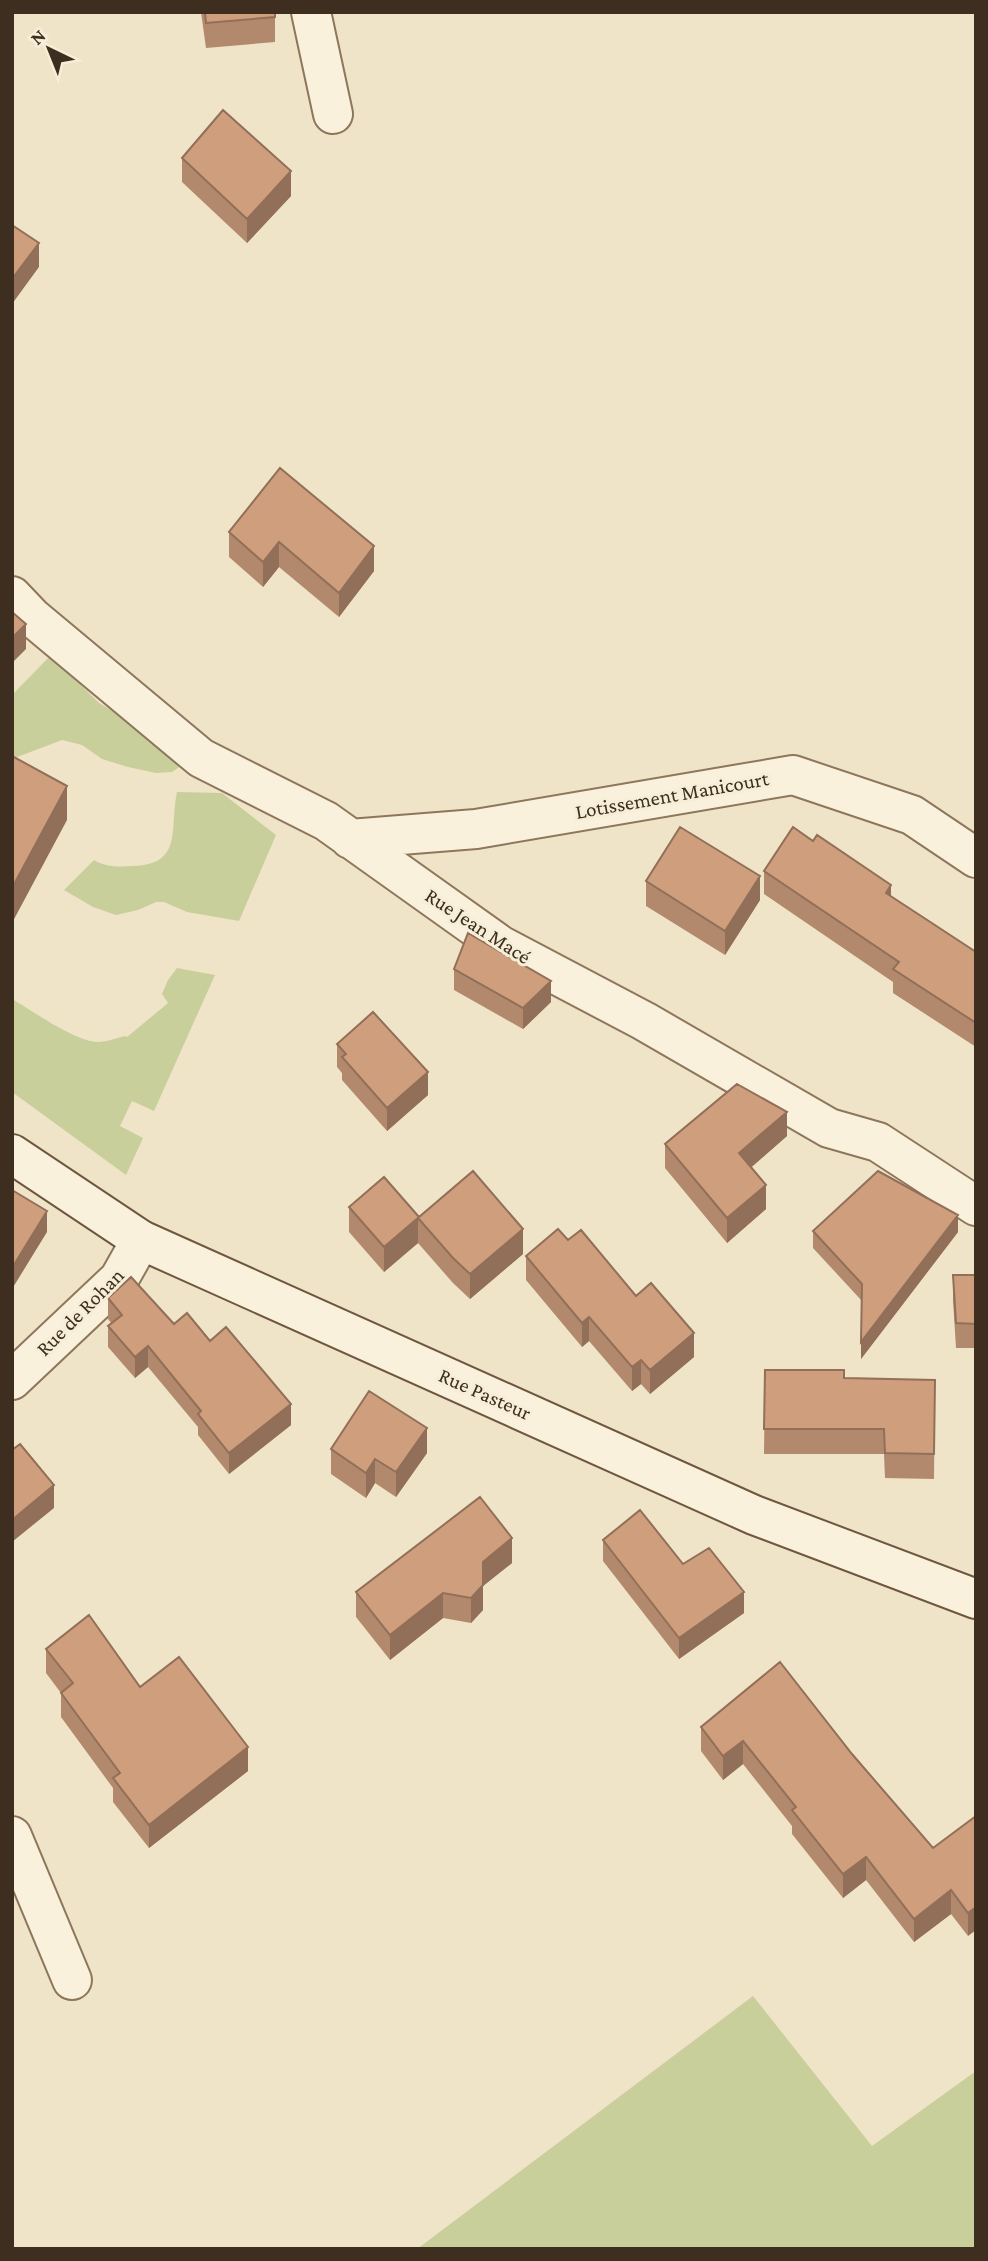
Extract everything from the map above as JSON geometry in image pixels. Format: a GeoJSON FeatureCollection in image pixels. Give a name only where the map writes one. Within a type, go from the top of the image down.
{"type":"FeatureCollection","features":[{"type":"Feature","properties":{"kind":"street"},"geometry":{"type":"LineString","coordinates":[[311,12],[332,114]]}},
{"type":"Feature","properties":{"kind":"street","name":"Rue Jean Macé"},"geometry":{"type":"LineString","coordinates":[[12,596],[32,617],[201,758],[326,821],[500,946],[644,1021],[829,1128],[878,1142],[976,1206]]}},
{"type":"Feature","properties":{"kind":"street","name":"Lotissement Manicourt"},"geometry":{"type":"LineString","coordinates":[[350,839],[476,829],[793,775],[912,815],[976,858]]}},
{"type":"Feature","properties":{"kind":"street","name":"Rue Pasteur"},"geometry":{"type":"LineString","coordinates":[[12,1154],[141,1240],[754,1515],[976,1600]]}},
{"type":"Feature","properties":{"kind":"street","name":"Rue de Rohan"},"geometry":{"type":"LineString","coordinates":[[12,1380],[120,1279],[141,1240]]}},
{"type":"Feature","properties":{"kind":"street"},"geometry":{"type":"LineString","coordinates":[[12,1836],[72,1980]]}},
{"type":"Feature","properties":{"kind":"green space"},"geometry":{"type":"Polygon","coordinates":[[[51,655],[99,703],[140,727],[185,763],[172,772],[156,773],[102,759],[82,745],[62,740],[12,759],[12,695],[51,655]]]}},
{"type":"Feature","properties":{"kind":"green space"},"geometry":{"type":"Polygon","coordinates":[[[177,792],[222,793],[276,835],[239,921],[187,912],[164,902],[116,915],[93,907],[64,890],[94,860],[122,866],[149,864],[160,859],[171,842],[177,792]]]}},
{"type":"Feature","properties":{"kind":"green space"},"geometry":{"type":"Polygon","coordinates":[[[177,968],[215,975],[154,1111],[132,1101],[120,1126],[143,1138],[126,1175],[12,1092],[12,999],[77,1037],[98,1042],[127,1037],[168,1003],[162,994],[177,968]]]}},
{"type":"Feature","properties":{"kind":"green space"},"geometry":{"type":"Polygon","coordinates":[[[753,1996],[872,2146],[976,2071],[976,2249],[417,2249],[753,1996]]]}},
{"type":"Feature","properties":{"kind":"building"},"geometry":{"type":"Polygon","coordinates":[[[205,12],[275,12],[275,17],[206,23],[205,12]]]}},
{"type":"Feature","properties":{"kind":"building"},"geometry":{"type":"Polygon","coordinates":[[[223,110],[291,171],[247,219],[182,158],[223,110]]]}},
{"type":"Feature","properties":{"kind":"building"},"geometry":{"type":"Polygon","coordinates":[[[12,225],[39,243],[12,279],[12,225]]]}},
{"type":"Feature","properties":{"kind":"building"},"geometry":{"type":"Polygon","coordinates":[[[280,468],[374,546],[339,593],[279,542],[263,562],[229,532],[280,468]]]}},
{"type":"Feature","properties":{"kind":"building"},"geometry":{"type":"Polygon","coordinates":[[[12,612],[26,624],[12,638],[12,612]]]}},
{"type":"Feature","properties":{"kind":"building"},"geometry":{"type":"Polygon","coordinates":[[[12,756],[67,786],[12,888],[12,756]]]}},
{"type":"Feature","properties":{"kind":"building"},"geometry":{"type":"Polygon","coordinates":[[[680,827],[760,876],[725,931],[646,881],[680,827]]]}},
{"type":"Feature","properties":{"kind":"building"},"geometry":{"type":"Polygon","coordinates":[[[793,827],[813,841],[817,835],[891,885],[886,893],[976,952],[976,1023],[893,969],[899,962],[764,871],[793,827]]]}},
{"type":"Feature","properties":{"kind":"building"},"geometry":{"type":"Polygon","coordinates":[[[468,933],[551,981],[523,1008],[454,969],[468,933]]]}},
{"type":"Feature","properties":{"kind":"building"},"geometry":{"type":"Polygon","coordinates":[[[373,1012],[428,1072],[387,1108],[342,1057],[346,1054],[337,1044],[373,1012]]]}},
{"type":"Feature","properties":{"kind":"building"},"geometry":{"type":"Polygon","coordinates":[[[737,1084],[787,1112],[739,1153],[766,1185],[727,1218],[665,1144],[737,1084]]]}},
{"type":"Feature","properties":{"kind":"building"},"geometry":{"type":"Polygon","coordinates":[[[473,1171],[523,1229],[470,1274],[418,1218],[384,1247],[349,1207],[384,1177],[419,1217],[473,1171]]]}},
{"type":"Feature","properties":{"kind":"building"},"geometry":{"type":"Polygon","coordinates":[[[878,1171],[958,1215],[861,1342],[862,1284],[813,1231],[878,1171]]]}},
{"type":"Feature","properties":{"kind":"building"},"geometry":{"type":"Polygon","coordinates":[[[12,1190],[47,1211],[12,1268],[12,1190]]]}},
{"type":"Feature","properties":{"kind":"building"},"geometry":{"type":"Polygon","coordinates":[[[558,1229],[568,1240],[581,1230],[636,1296],[651,1283],[694,1333],[650,1370],[641,1360],[632,1367],[589,1317],[582,1323],[526,1256],[558,1229]]]}},
{"type":"Feature","properties":{"kind":"building"},"geometry":{"type":"Polygon","coordinates":[[[953,1275],[976,1275],[976,1324],[956,1323],[953,1275]]]}},
{"type":"Feature","properties":{"kind":"building"},"geometry":{"type":"Polygon","coordinates":[[[131,1277],[174,1324],[187,1313],[210,1341],[226,1327],[291,1404],[229,1453],[198,1414],[201,1411],[148,1346],[135,1357],[108,1326],[122,1315],[108,1298],[131,1277]]]}},
{"type":"Feature","properties":{"kind":"building"},"geometry":{"type":"Polygon","coordinates":[[[765,1370],[844,1370],[844,1378],[935,1380],[934,1454],[885,1453],[884,1429],[764,1429],[765,1370]]]}},
{"type":"Feature","properties":{"kind":"building"},"geometry":{"type":"Polygon","coordinates":[[[369,1391],[427,1428],[396,1472],[375,1459],[366,1473],[331,1449],[369,1391]]]}},
{"type":"Feature","properties":{"kind":"building"},"geometry":{"type":"Polygon","coordinates":[[[20,1444],[54,1485],[12,1520],[12,1450],[20,1444]]]}},
{"type":"Feature","properties":{"kind":"building"},"geometry":{"type":"Polygon","coordinates":[[[480,1497],[512,1538],[483,1562],[483,1585],[471,1598],[443,1593],[390,1635],[356,1592],[480,1497]]]}},
{"type":"Feature","properties":{"kind":"building"},"geometry":{"type":"Polygon","coordinates":[[[640,1510],[683,1564],[709,1548],[744,1592],[679,1638],[603,1540],[640,1510]]]}},
{"type":"Feature","properties":{"kind":"building"},"geometry":{"type":"Polygon","coordinates":[[[89,1615],[140,1687],[179,1657],[248,1747],[149,1825],[113,1778],[120,1773],[61,1693],[73,1683],[46,1649],[89,1615]]]}},
{"type":"Feature","properties":{"kind":"building"},"geometry":{"type":"Polygon","coordinates":[[[780,1662],[852,1754],[933,1848],[976,1816],[976,1907],[968,1913],[951,1890],[914,1919],[866,1857],[843,1874],[792,1810],[796,1807],[743,1741],[723,1756],[701,1727],[780,1662]]]}}]}
